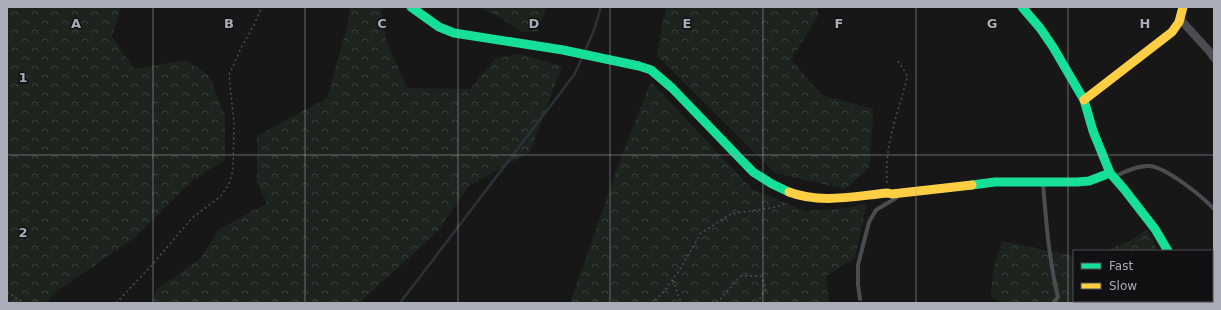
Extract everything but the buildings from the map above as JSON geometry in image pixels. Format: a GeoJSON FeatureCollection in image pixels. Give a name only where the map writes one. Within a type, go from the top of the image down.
{"type":"FeatureCollection","features":[{"type":"Feature","properties":{"kind":"street"},"geometry":{"type":"LineString","coordinates":[[411,7],[440,27],[454,33],[563,50],[639,66],[651,70],[672,88],[753,172],[767,182],[792,193],[807,197],[827,198],[888,193],[892,194],[995,182],[1077,182],[1089,181],[1112,175]]}},
{"type":"Feature","properties":{"kind":"street"},"geometry":{"type":"LineString","coordinates":[[1023,7],[1053,47],[1084,100],[1093,132],[1106,165],[1112,175],[1155,230],[1167,250]]}},
{"type":"Feature","properties":{"kind":"street"},"geometry":{"type":"LineString","coordinates":[[1174,7],[1181,13],[1214,58]]}},
{"type":"Feature","properties":{"kind":"street"},"geometry":{"type":"LineString","coordinates":[[1084,100],[1172,32],[1179,22],[1181,13]]}},
{"type":"Feature","properties":{"kind":"lane"},"geometry":{"type":"LineString","coordinates":[[1112,175],[1150,166],[1170,174],[1206,201],[1214,209]]}},
{"type":"Feature","properties":{"kind":"lane"},"geometry":{"type":"LineString","coordinates":[[1043,182],[1050,256],[1058,297],[1053,303]]}},
{"type":"Feature","properties":{"kind":"lane"},"geometry":{"type":"LineString","coordinates":[[860,299],[858,265],[869,222],[876,210],[905,192]]}},
{"type":"Feature","properties":{"kind":"path"},"geometry":{"type":"LineString","coordinates":[[116,303],[151,266],[192,218],[221,196],[229,184],[233,170],[234,123],[229,75],[262,7]]}},
{"type":"Feature","properties":{"kind":"path"},"geometry":{"type":"LineString","coordinates":[[888,193],[887,176],[889,143],[907,78],[906,73],[897,60]]}},
{"type":"Feature","properties":{"kind":"path"},"geometry":{"type":"LineString","coordinates":[[651,303],[662,294],[673,280],[701,233],[731,214],[776,207],[789,203]]}},
{"type":"Feature","properties":{"kind":"path"},"geometry":{"type":"LineString","coordinates":[[717,303],[741,276],[761,276],[766,289],[757,303]]}},
{"type":"Feature","properties":{"kind":"path"},"geometry":{"type":"LineString","coordinates":[[673,280],[681,303]]}},
{"type":"Feature","properties":{"kind":"path"},"geometry":{"type":"LineString","coordinates":[[7,292],[24,303]]}},
{"type":"Feature","properties":{"kind":"green space"},"geometry":{"type":"Polygon","coordinates":[[[7,7],[121,7],[112,36],[134,69],[185,60],[209,75],[225,116],[225,160],[192,181],[137,236],[59,290],[46,303],[7,303],[7,7]]]}},
{"type":"Feature","properties":{"kind":"green space"},"geometry":{"type":"Polygon","coordinates":[[[350,7],[381,7],[386,40],[407,88],[470,89],[495,59],[519,54],[562,66],[530,152],[469,186],[438,231],[359,303],[153,303],[156,290],[201,258],[218,230],[267,203],[257,182],[257,136],[327,98],[348,23],[350,7]]]}},
{"type":"Feature","properties":{"kind":"green space"},"geometry":{"type":"Polygon","coordinates":[[[478,7],[546,7],[538,31],[522,32],[496,15],[478,7]]]}},
{"type":"Feature","properties":{"kind":"green space"},"geometry":{"type":"Polygon","coordinates":[[[667,7],[818,7],[818,16],[791,60],[822,95],[873,109],[870,167],[845,189],[775,173],[657,56],[663,20],[667,7]]]}},
{"type":"Feature","properties":{"kind":"green space"},"geometry":{"type":"Polygon","coordinates":[[[651,82],[752,189],[806,211],[848,208],[867,203],[855,258],[826,276],[829,303],[570,303],[623,152],[651,82]]]}},
{"type":"Feature","properties":{"kind":"green space"},"geometry":{"type":"Polygon","coordinates":[[[1148,229],[1157,250],[1107,250],[1131,240],[1148,229]]]}},
{"type":"Feature","properties":{"kind":"green space"},"geometry":{"type":"Polygon","coordinates":[[[1002,241],[1073,256],[1073,302],[1152,303],[1003,303],[991,297],[993,269],[1002,241]]]}},
{"type":"Feature","properties":{"kind":"waterway"},"geometry":{"type":"LineString","coordinates":[[585,51],[594,30],[601,7]]}},
{"type":"Feature","properties":{"kind":"waterway"},"geometry":{"type":"LineString","coordinates":[[400,303],[574,75],[582,58]]}},
{"type":"Feature","properties":{"kind":"traffic: fast"},"geometry":{"type":"LineString","coordinates":[[411,7],[439,27],[454,33],[563,50],[639,66],[651,70],[672,88],[753,172],[772,184],[789,192]]}},
{"type":"Feature","properties":{"kind":"traffic: fast"},"geometry":{"type":"LineString","coordinates":[[1022,7],[1040,28],[1053,47],[1084,100],[1093,131],[1110,173],[1155,229],[1167,250]]}},
{"type":"Feature","properties":{"kind":"traffic: fast"},"geometry":{"type":"LineString","coordinates":[[972,185],[995,182],[1089,181],[1110,173]]}},
{"type":"Feature","properties":{"kind":"traffic: slow"},"geometry":{"type":"LineString","coordinates":[[1084,100],[1172,32],[1179,22],[1183,7]]}},
{"type":"Feature","properties":{"kind":"traffic: slow"},"geometry":{"type":"LineString","coordinates":[[789,192],[813,198],[838,198],[888,193],[892,194],[972,185]]}}]}
